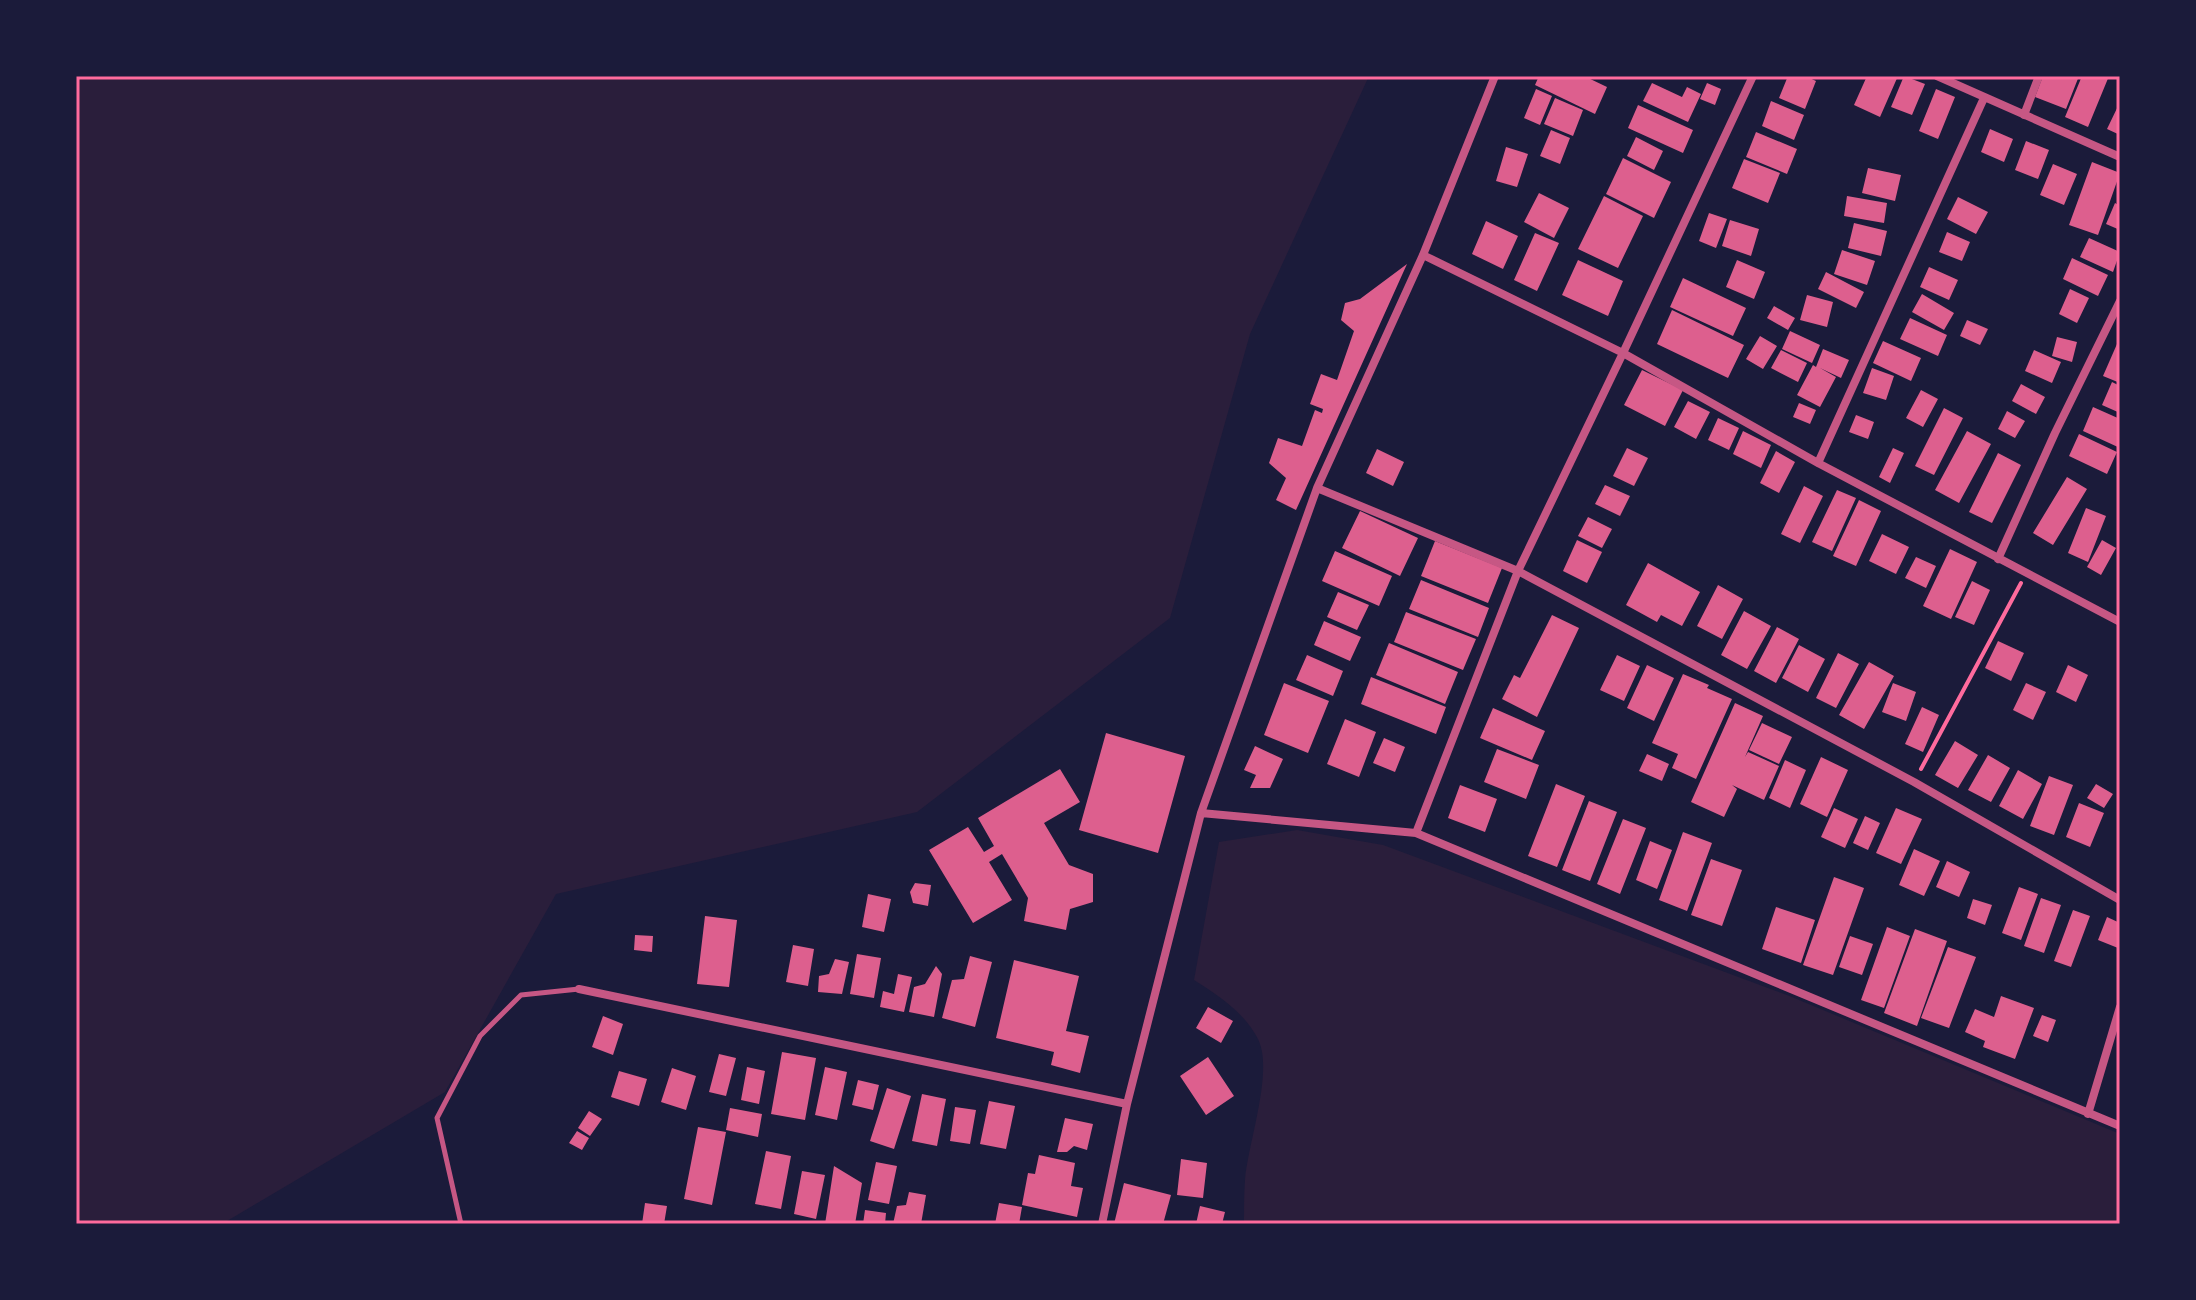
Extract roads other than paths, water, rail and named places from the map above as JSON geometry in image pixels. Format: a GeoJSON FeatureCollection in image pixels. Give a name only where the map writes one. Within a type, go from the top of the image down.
{"type":"FeatureCollection","features":[{"type":"Feature","properties":{"kind":"street"},"geometry":{"type":"LineString","coordinates":[[1102,1224],[1127,1104],[1201,813],[1317,488],[1423,255],[1495,76]]}},
{"type":"Feature","properties":{"kind":"street"},"geometry":{"type":"LineString","coordinates":[[1416,833],[1518,571],[1753,76]]}},
{"type":"Feature","properties":{"kind":"street"},"geometry":{"type":"LineString","coordinates":[[1937,76],[2120,157]]}},
{"type":"Feature","properties":{"kind":"street"},"geometry":{"type":"LineString","coordinates":[[2024,115],[2039,76]]}},
{"type":"Feature","properties":{"kind":"street"},"geometry":{"type":"LineString","coordinates":[[1818,463],[1984,98]]}},
{"type":"Feature","properties":{"kind":"street"},"geometry":{"type":"LineString","coordinates":[[1423,255],[1623,353],[1818,463],[2120,622]]}},
{"type":"Feature","properties":{"kind":"street"},"geometry":{"type":"LineString","coordinates":[[1998,559],[2120,301]]}},
{"type":"Feature","properties":{"kind":"street"},"geometry":{"type":"LineString","coordinates":[[1317,488],[1518,571],[1914,782],[2120,900]]}},
{"type":"Feature","properties":{"kind":"street"},"geometry":{"type":"LineString","coordinates":[[1201,813],[1416,833],[2120,1126]]}},
{"type":"Feature","properties":{"kind":"street"},"geometry":{"type":"LineString","coordinates":[[579,989],[1127,1104]]}},
{"type":"Feature","properties":{"kind":"street"},"geometry":{"type":"LineString","coordinates":[[2088,1114],[2120,1007]]}},
{"type":"Feature","properties":{"kind":"lane"},"geometry":{"type":"LineString","coordinates":[[461,1224],[437,1118],[480,1036],[521,995],[579,989]]}}]}
